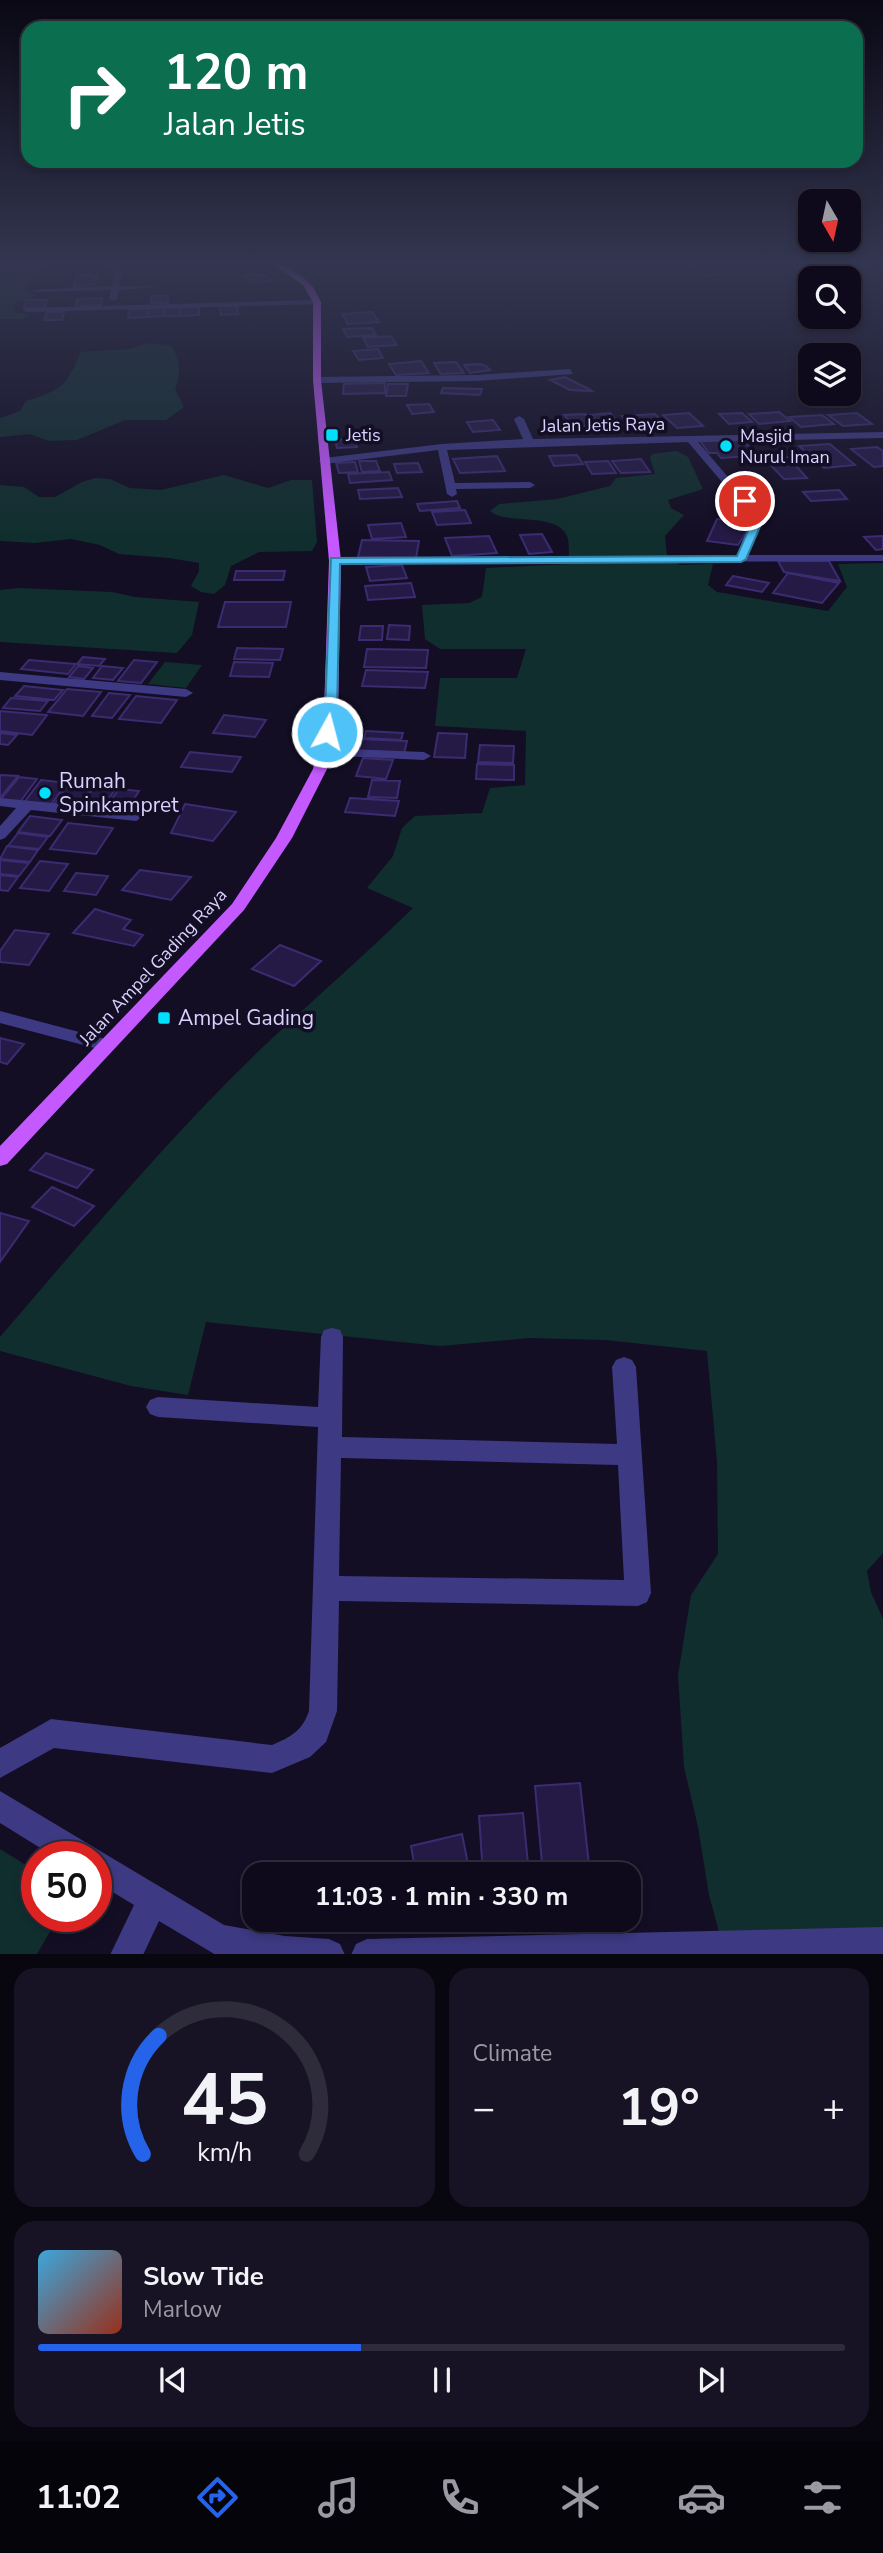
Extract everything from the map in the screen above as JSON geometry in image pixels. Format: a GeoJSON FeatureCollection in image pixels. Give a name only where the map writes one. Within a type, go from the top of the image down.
{"type":"FeatureCollection","features":[{"type":"Feature","properties":{"kind":"main road","name":"Jalan Ampel Gading Raya"},"geometry":{"type":"LineString","coordinates":[[0,1159],[238,907],[284,838],[320,769],[331,712],[335,561],[324,461],[317,355]]}},
{"type":"Feature","properties":{"kind":"street"},"geometry":{"type":"LineString","coordinates":[[317,380],[477,378],[570,372]]}},
{"type":"Feature","properties":{"kind":"street"},"geometry":{"type":"LineString","coordinates":[[519,419],[529,442]]}},
{"type":"Feature","properties":{"kind":"street","name":"Jalan Jetis Raya"},"geometry":{"type":"LineString","coordinates":[[324,461],[442,447],[529,442],[881,437]]}},
{"type":"Feature","properties":{"kind":"street"},"geometry":{"type":"LineString","coordinates":[[691,439],[754,513],[757,522],[741,559]]}},
{"type":"Feature","properties":{"kind":"street"},"geometry":{"type":"LineString","coordinates":[[442,447],[451,490],[530,485]]}},
{"type":"Feature","properties":{"kind":"street"},"geometry":{"type":"LineString","coordinates":[[335,561],[883,558]]}},
{"type":"Feature","properties":{"kind":"street"},"geometry":{"type":"LineString","coordinates":[[0,691],[7,677],[186,693]]}},
{"type":"Feature","properties":{"kind":"street"},"geometry":{"type":"LineString","coordinates":[[323,752],[424,757]]}},
{"type":"Feature","properties":{"kind":"street"},"geometry":{"type":"LineString","coordinates":[[0,802],[136,817]]}},
{"type":"Feature","properties":{"kind":"street"},"geometry":{"type":"LineString","coordinates":[[0,835],[27,805]]}},
{"type":"Feature","properties":{"kind":"street"},"geometry":{"type":"LineString","coordinates":[[0,1017],[106,1045]]}},
{"type":"Feature","properties":{"kind":"street"},"geometry":{"type":"LineString","coordinates":[[1,1764],[51,1733],[272,1759],[299,1748],[316,1735],[323,1711],[332,1337]]}},
{"type":"Feature","properties":{"kind":"street"},"geometry":{"type":"LineString","coordinates":[[325,1588],[638,1593],[624,1367]]}},
{"type":"Feature","properties":{"kind":"street"},"geometry":{"type":"LineString","coordinates":[[158,1407],[331,1418]]}},
{"type":"Feature","properties":{"kind":"street"},"geometry":{"type":"LineString","coordinates":[[330,1447],[630,1455]]}},
{"type":"Feature","properties":{"kind":"street"},"geometry":{"type":"LineString","coordinates":[[0,1806],[58,1841]]}},
{"type":"Feature","properties":{"kind":"street"},"geometry":{"type":"LineString","coordinates":[[112,1874],[219,1940],[285,1952],[314,1954]]}},
{"type":"Feature","properties":{"kind":"street"},"geometry":{"type":"LineString","coordinates":[[126,1954],[153,1899]]}},
{"type":"Feature","properties":{"kind":"street"},"geometry":{"type":"LineString","coordinates":[[454,1954],[883,1943]]}},
{"type":"Feature","properties":{"kind":"green space"},"geometry":{"type":"Polygon","coordinates":[[[79,355],[176,355],[179,372],[175,389],[184,407],[166,420],[125,420],[77,440],[49,441],[30,434],[0,437],[0,418],[20,411],[26,401],[55,390],[71,372],[79,355]]]}},
{"type":"Feature","properties":{"kind":"green space"},"geometry":{"type":"Polygon","coordinates":[[[677,451],[688,457],[703,489],[668,500],[671,508],[684,515],[665,536],[667,555],[680,565],[713,564],[708,585],[717,592],[828,611],[847,587],[838,564],[883,563],[883,1553],[867,1571],[871,1592],[883,1619],[883,1954],[725,1954],[709,1895],[698,1827],[684,1767],[678,1675],[691,1595],[718,1554],[717,1461],[707,1351],[606,1340],[529,1338],[440,1346],[206,1322],[188,1395],[131,1386],[0,1351],[0,1337],[196,1115],[265,1045],[413,908],[367,888],[393,856],[402,828],[415,816],[482,813],[490,788],[525,785],[526,731],[435,726],[440,678],[517,678],[526,649],[440,649],[425,639],[422,605],[469,603],[482,597],[486,568],[570,564],[568,539],[561,528],[543,521],[508,518],[490,511],[499,504],[557,499],[610,486],[616,478],[655,474],[650,458],[652,454],[677,451]]]}},
{"type":"Feature","properties":{"kind":"green space"},"geometry":{"type":"Polygon","coordinates":[[[224,475],[268,488],[291,480],[312,480],[317,542],[312,551],[259,552],[231,566],[225,585],[214,594],[201,592],[191,586],[199,571],[199,563],[119,554],[100,545],[71,539],[35,543],[0,541],[0,485],[24,487],[39,497],[55,497],[95,478],[110,479],[130,488],[161,490],[224,475]]]}},
{"type":"Feature","properties":{"kind":"green space"},"geometry":{"type":"Polygon","coordinates":[[[18,588],[112,592],[135,597],[199,602],[192,635],[177,653],[0,642],[0,590],[18,588]]]}},
{"type":"Feature","properties":{"kind":"green space"},"geometry":{"type":"Polygon","coordinates":[[[165,662],[202,665],[186,688],[148,684],[165,662]]]}},
{"type":"Feature","properties":{"kind":"green space"},"geometry":{"type":"Polygon","coordinates":[[[0,1849],[21,1862],[21,1932],[50,1932],[37,1954],[0,1954],[0,1849]]]}},
{"type":"Feature","properties":{"kind":"building"},"geometry":{"type":"Polygon","coordinates":[[[356,355],[381,355],[383,358],[359,360],[356,355]]]}},
{"type":"Feature","properties":{"kind":"building"},"geometry":{"type":"Polygon","coordinates":[[[421,361],[429,373],[396,375],[389,364],[421,361]]]}},
{"type":"Feature","properties":{"kind":"building"},"geometry":{"type":"Polygon","coordinates":[[[456,362],[464,373],[441,374],[434,363],[456,362]]]}},
{"type":"Feature","properties":{"kind":"building"},"geometry":{"type":"Polygon","coordinates":[[[479,364],[490,370],[470,373],[464,365],[479,364]]]}},
{"type":"Feature","properties":{"kind":"building"},"geometry":{"type":"Polygon","coordinates":[[[565,377],[592,391],[570,390],[550,380],[565,377]]]}},
{"type":"Feature","properties":{"kind":"building"},"geometry":{"type":"Polygon","coordinates":[[[385,383],[385,393],[343,394],[344,384],[385,383]]]}},
{"type":"Feature","properties":{"kind":"building"},"geometry":{"type":"Polygon","coordinates":[[[388,384],[408,384],[406,396],[386,396],[388,384]]]}},
{"type":"Feature","properties":{"kind":"building"},"geometry":{"type":"Polygon","coordinates":[[[443,388],[482,389],[480,395],[441,393],[443,388]]]}},
{"type":"Feature","properties":{"kind":"building"},"geometry":{"type":"Polygon","coordinates":[[[429,404],[434,412],[412,414],[407,405],[429,404]]]}},
{"type":"Feature","properties":{"kind":"building"},"geometry":{"type":"Polygon","coordinates":[[[779,412],[790,421],[759,424],[749,414],[779,412]]]}},
{"type":"Feature","properties":{"kind":"building"},"geometry":{"type":"Polygon","coordinates":[[[610,413],[620,425],[601,427],[591,415],[610,413]]]}},
{"type":"Feature","properties":{"kind":"building"},"geometry":{"type":"Polygon","coordinates":[[[689,413],[703,426],[677,428],[663,415],[689,413]]]}},
{"type":"Feature","properties":{"kind":"building"},"geometry":{"type":"Polygon","coordinates":[[[742,413],[752,422],[729,424],[719,414],[742,413]]]}},
{"type":"Feature","properties":{"kind":"building"},"geometry":{"type":"Polygon","coordinates":[[[857,413],[872,424],[843,426],[828,415],[857,413]]]}},
{"type":"Feature","properties":{"kind":"building"},"geometry":{"type":"Polygon","coordinates":[[[585,414],[594,425],[574,427],[564,415],[585,414]]]}},
{"type":"Feature","properties":{"kind":"building"},"geometry":{"type":"Polygon","coordinates":[[[655,414],[665,424],[632,427],[622,416],[655,414]]]}},
{"type":"Feature","properties":{"kind":"building"},"geometry":{"type":"Polygon","coordinates":[[[822,415],[834,424],[801,427],[789,417],[822,415]]]}},
{"type":"Feature","properties":{"kind":"building"},"geometry":{"type":"Polygon","coordinates":[[[493,420],[500,430],[473,432],[467,422],[493,420]]]}},
{"type":"Feature","properties":{"kind":"building"},"geometry":{"type":"Polygon","coordinates":[[[354,439],[357,447],[337,448],[335,440],[354,439]]]}},
{"type":"Feature","properties":{"kind":"building","name":"Masjid Nurul Iman"},"geometry":{"type":"Polygon","coordinates":[[[743,440],[752,450],[746,451],[751,456],[721,458],[717,453],[709,453],[700,441],[743,440]]]}},
{"type":"Feature","properties":{"kind":"building"},"geometry":{"type":"Polygon","coordinates":[[[830,444],[855,465],[824,468],[799,446],[830,444]]]}},
{"type":"Feature","properties":{"kind":"building"},"geometry":{"type":"Polygon","coordinates":[[[877,447],[883,451],[883,466],[874,467],[851,449],[877,447]]]}},
{"type":"Feature","properties":{"kind":"building"},"geometry":{"type":"Polygon","coordinates":[[[577,455],[583,464],[554,466],[549,456],[577,455]]]}},
{"type":"Feature","properties":{"kind":"building"},"geometry":{"type":"Polygon","coordinates":[[[497,456],[505,471],[460,473],[453,459],[497,456]]]}},
{"type":"Feature","properties":{"kind":"building"},"geometry":{"type":"Polygon","coordinates":[[[788,457],[807,478],[784,479],[765,459],[788,457]]]}},
{"type":"Feature","properties":{"kind":"building"},"geometry":{"type":"Polygon","coordinates":[[[641,459],[650,472],[621,473],[612,461],[641,459]]]}},
{"type":"Feature","properties":{"kind":"building"},"geometry":{"type":"Polygon","coordinates":[[[359,461],[376,461],[380,471],[362,472],[359,461]]]}},
{"type":"Feature","properties":{"kind":"building"},"geometry":{"type":"Polygon","coordinates":[[[608,461],[616,473],[592,474],[585,462],[608,461]]]}},
{"type":"Feature","properties":{"kind":"building"},"geometry":{"type":"Polygon","coordinates":[[[355,462],[358,472],[339,473],[336,463],[355,462]]]}},
{"type":"Feature","properties":{"kind":"building"},"geometry":{"type":"Polygon","coordinates":[[[418,463],[422,472],[397,473],[394,464],[418,463]]]}},
{"type":"Feature","properties":{"kind":"building"},"geometry":{"type":"Polygon","coordinates":[[[389,472],[392,480],[350,483],[348,474],[389,472]]]}},
{"type":"Feature","properties":{"kind":"building"},"geometry":{"type":"Polygon","coordinates":[[[398,488],[402,497],[360,499],[358,490],[398,488]]]}},
{"type":"Feature","properties":{"kind":"building"},"geometry":{"type":"Polygon","coordinates":[[[839,490],[847,499],[811,501],[803,492],[839,490]]]}},
{"type":"Feature","properties":{"kind":"building"},"geometry":{"type":"Polygon","coordinates":[[[457,501],[460,508],[420,511],[417,504],[457,501]]]}},
{"type":"Feature","properties":{"kind":"building"},"geometry":{"type":"Polygon","coordinates":[[[465,510],[471,523],[437,525],[432,512],[465,510]]]}},
{"type":"Feature","properties":{"kind":"building"},"geometry":{"type":"Polygon","coordinates":[[[717,519],[752,523],[738,545],[707,541],[717,519]]]}},
{"type":"Feature","properties":{"kind":"building"},"geometry":{"type":"Polygon","coordinates":[[[401,523],[406,537],[372,539],[368,525],[401,523]]]}},
{"type":"Feature","properties":{"kind":"building"},"geometry":{"type":"Polygon","coordinates":[[[542,534],[552,552],[529,554],[520,535],[542,534]]]}},
{"type":"Feature","properties":{"kind":"building"},"geometry":{"type":"Polygon","coordinates":[[[489,536],[497,553],[452,556],[445,538],[489,536]]]}},
{"type":"Feature","properties":{"kind":"building"},"geometry":{"type":"Polygon","coordinates":[[[883,536],[883,549],[876,550],[864,537],[883,536]]]}},
{"type":"Feature","properties":{"kind":"building"},"geometry":{"type":"Polygon","coordinates":[[[362,540],[419,541],[416,558],[358,557],[362,540]]]}},
{"type":"Feature","properties":{"kind":"building"},"geometry":{"type":"Polygon","coordinates":[[[778,561],[829,561],[840,581],[784,572],[778,561]]]}},
{"type":"Feature","properties":{"kind":"building"},"geometry":{"type":"Polygon","coordinates":[[[402,565],[407,578],[370,581],[366,567],[402,565]]]}},
{"type":"Feature","properties":{"kind":"building"},"geometry":{"type":"Polygon","coordinates":[[[236,571],[285,571],[283,580],[234,580],[236,571]]]}},
{"type":"Feature","properties":{"kind":"building"},"geometry":{"type":"Polygon","coordinates":[[[788,573],[839,583],[822,603],[773,593],[788,573]]]}},
{"type":"Feature","properties":{"kind":"building"},"geometry":{"type":"Polygon","coordinates":[[[733,576],[769,583],[762,592],[726,585],[733,576]]]}},
{"type":"Feature","properties":{"kind":"building"},"geometry":{"type":"Polygon","coordinates":[[[411,583],[415,597],[368,600],[365,586],[411,583]]]}},
{"type":"Feature","properties":{"kind":"building"},"geometry":{"type":"Polygon","coordinates":[[[225,602],[291,602],[286,627],[218,627],[225,602]]]}},
{"type":"Feature","properties":{"kind":"building"},"geometry":{"type":"Polygon","coordinates":[[[389,625],[410,626],[409,640],[387,639],[389,625]]]}},
{"type":"Feature","properties":{"kind":"building"},"geometry":{"type":"Polygon","coordinates":[[[361,626],[383,626],[382,640],[359,640],[361,626]]]}},
{"type":"Feature","properties":{"kind":"building"},"geometry":{"type":"Polygon","coordinates":[[[237,648],[283,649],[280,660],[234,659],[237,648]]]}},
{"type":"Feature","properties":{"kind":"building"},"geometry":{"type":"Polygon","coordinates":[[[367,649],[428,650],[426,668],[364,667],[367,649]]]}},
{"type":"Feature","properties":{"kind":"building"},"geometry":{"type":"Polygon","coordinates":[[[83,657],[105,659],[99,666],[77,664],[83,657]]]}},
{"type":"Feature","properties":{"kind":"building"},"geometry":{"type":"Polygon","coordinates":[[[29,660],[76,664],[68,674],[21,669],[29,660]]]}},
{"type":"Feature","properties":{"kind":"building"},"geometry":{"type":"Polygon","coordinates":[[[134,660],[157,662],[141,683],[118,681],[134,660]]]}},
{"type":"Feature","properties":{"kind":"building"},"geometry":{"type":"Polygon","coordinates":[[[234,662],[273,663],[269,677],[230,676],[234,662]]]}},
{"type":"Feature","properties":{"kind":"building"},"geometry":{"type":"Polygon","coordinates":[[[78,666],[93,668],[84,679],[69,677],[78,666]]]}},
{"type":"Feature","properties":{"kind":"building"},"geometry":{"type":"Polygon","coordinates":[[[102,666],[123,668],[113,680],[93,678],[102,666]]]}},
{"type":"Feature","properties":{"kind":"building"},"geometry":{"type":"Polygon","coordinates":[[[366,670],[428,672],[425,688],[362,686],[366,670]]]}},
{"type":"Feature","properties":{"kind":"building"},"geometry":{"type":"Polygon","coordinates":[[[24,686],[63,690],[54,700],[15,696],[24,686]]]}},
{"type":"Feature","properties":{"kind":"building"},"geometry":{"type":"Polygon","coordinates":[[[67,689],[101,692],[83,716],[48,712],[67,689]]]}},
{"type":"Feature","properties":{"kind":"building"},"geometry":{"type":"Polygon","coordinates":[[[109,693],[130,695],[112,718],[92,716],[109,693]]]}},
{"type":"Feature","properties":{"kind":"building"},"geometry":{"type":"Polygon","coordinates":[[[136,696],[177,700],[161,723],[119,719],[136,696]]]}},
{"type":"Feature","properties":{"kind":"building"},"geometry":{"type":"Polygon","coordinates":[[[11,698],[48,701],[40,711],[3,708],[11,698]]]}},
{"type":"Feature","properties":{"kind":"building"},"geometry":{"type":"Polygon","coordinates":[[[0,711],[47,715],[32,735],[0,731],[0,711]]]}},
{"type":"Feature","properties":{"kind":"building"},"geometry":{"type":"Polygon","coordinates":[[[224,715],[266,720],[255,737],[213,733],[224,715]]]}},
{"type":"Feature","properties":{"kind":"building"},"geometry":{"type":"Polygon","coordinates":[[[366,731],[403,733],[401,740],[364,738],[366,731]]]}},
{"type":"Feature","properties":{"kind":"building"},"geometry":{"type":"Polygon","coordinates":[[[0,733],[17,735],[8,745],[0,744],[0,733]]]}},
{"type":"Feature","properties":{"kind":"building"},"geometry":{"type":"Polygon","coordinates":[[[438,733],[467,734],[465,758],[434,757],[438,733]]]}},
{"type":"Feature","properties":{"kind":"building"},"geometry":{"type":"Polygon","coordinates":[[[359,739],[407,741],[404,754],[355,752],[359,739]]]}},
{"type":"Feature","properties":{"kind":"building"},"geometry":{"type":"Polygon","coordinates":[[[480,745],[514,746],[513,763],[478,762],[480,745]]]}},
{"type":"Feature","properties":{"kind":"building"},"geometry":{"type":"Polygon","coordinates":[[[190,752],[241,757],[232,772],[181,767],[190,752]]]}},
{"type":"Feature","properties":{"kind":"building"},"geometry":{"type":"Polygon","coordinates":[[[363,758],[393,760],[386,779],[356,776],[363,758]]]}},
{"type":"Feature","properties":{"kind":"building"},"geometry":{"type":"Polygon","coordinates":[[[477,764],[514,765],[514,780],[476,779],[477,764]]]}},
{"type":"Feature","properties":{"kind":"building"},"geometry":{"type":"Polygon","coordinates":[[[0,775],[18,776],[0,798],[0,775]]]}},
{"type":"Feature","properties":{"kind":"building"},"geometry":{"type":"Polygon","coordinates":[[[19,777],[37,779],[20,802],[0,800],[19,777]]]}},
{"type":"Feature","properties":{"kind":"building","name":"Rumah Spinkampret"},"geometry":{"type":"Polygon","coordinates":[[[41,780],[67,783],[49,807],[23,804],[41,780]]]}},
{"type":"Feature","properties":{"kind":"building"},"geometry":{"type":"Polygon","coordinates":[[[372,780],[400,781],[397,798],[368,797],[372,780]]]}},
{"type":"Feature","properties":{"kind":"building"},"geometry":{"type":"Polygon","coordinates":[[[70,782],[93,785],[76,809],[53,806],[70,782]]]}},
{"type":"Feature","properties":{"kind":"building"},"geometry":{"type":"Polygon","coordinates":[[[95,786],[116,788],[100,812],[78,809],[95,786]]]}},
{"type":"Feature","properties":{"kind":"building"},"geometry":{"type":"Polygon","coordinates":[[[119,789],[139,791],[124,814],[103,811],[119,789]]]}},
{"type":"Feature","properties":{"kind":"building"},"geometry":{"type":"Polygon","coordinates":[[[350,798],[399,801],[395,816],[345,812],[350,798]]]}},
{"type":"Feature","properties":{"kind":"building"},"geometry":{"type":"Polygon","coordinates":[[[185,804],[236,812],[213,841],[171,833],[185,804]]]}},
{"type":"Feature","properties":{"kind":"building"},"geometry":{"type":"Polygon","coordinates":[[[30,816],[62,820],[50,836],[18,832],[30,816]]]}},
{"type":"Feature","properties":{"kind":"building"},"geometry":{"type":"Polygon","coordinates":[[[68,823],[113,828],[96,854],[50,849],[68,823]]]}},
{"type":"Feature","properties":{"kind":"building"},"geometry":{"type":"Polygon","coordinates":[[[18,833],[48,837],[39,849],[8,846],[18,833]]]}},
{"type":"Feature","properties":{"kind":"building"},"geometry":{"type":"Polygon","coordinates":[[[7,846],[38,850],[30,862],[0,859],[7,846]]]}},
{"type":"Feature","properties":{"kind":"building"},"geometry":{"type":"Polygon","coordinates":[[[0,860],[29,863],[19,876],[0,874],[0,860]]]}},
{"type":"Feature","properties":{"kind":"building"},"geometry":{"type":"Polygon","coordinates":[[[40,861],[68,864],[49,891],[20,888],[40,861]]]}},
{"type":"Feature","properties":{"kind":"building"},"geometry":{"type":"Polygon","coordinates":[[[140,870],[191,877],[171,900],[122,890],[140,870]]]}},
{"type":"Feature","properties":{"kind":"building"},"geometry":{"type":"Polygon","coordinates":[[[76,873],[108,876],[96,895],[64,891],[76,873]]]}},
{"type":"Feature","properties":{"kind":"building"},"geometry":{"type":"Polygon","coordinates":[[[0,875],[18,877],[8,891],[0,890],[0,875]]]}},
{"type":"Feature","properties":{"kind":"building"},"geometry":{"type":"Polygon","coordinates":[[[95,909],[131,920],[123,929],[143,935],[134,946],[73,933],[95,909]]]}},
{"type":"Feature","properties":{"kind":"building"},"geometry":{"type":"Polygon","coordinates":[[[15,930],[49,934],[29,965],[0,962],[0,951],[15,930]]]}},
{"type":"Feature","properties":{"kind":"building"},"geometry":{"type":"Polygon","coordinates":[[[280,945],[321,961],[294,986],[252,969],[280,945]]]}},
{"type":"Feature","properties":{"kind":"building"},"geometry":{"type":"Polygon","coordinates":[[[0,1038],[24,1044],[7,1064],[0,1062],[0,1038]]]}},
{"type":"Feature","properties":{"kind":"building"},"geometry":{"type":"Polygon","coordinates":[[[46,1153],[93,1170],[77,1188],[30,1170],[46,1153]]]}},
{"type":"Feature","properties":{"kind":"building"},"geometry":{"type":"Polygon","coordinates":[[[52,1187],[94,1206],[74,1226],[32,1207],[52,1187]]]}},
{"type":"Feature","properties":{"kind":"building"},"geometry":{"type":"Polygon","coordinates":[[[0,1213],[29,1221],[0,1262],[0,1213]]]}},
{"type":"Feature","properties":{"kind":"building"},"geometry":{"type":"Polygon","coordinates":[[[580,1783],[589,1862],[542,1862],[535,1786],[580,1783]]]}},
{"type":"Feature","properties":{"kind":"building"},"geometry":{"type":"Polygon","coordinates":[[[523,1813],[528,1862],[482,1862],[479,1816],[523,1813]]]}},
{"type":"Feature","properties":{"kind":"building"},"geometry":{"type":"Polygon","coordinates":[[[462,1834],[468,1862],[414,1862],[411,1846],[462,1834]]]}},
{"type":"Feature","properties":{"kind":"place","name":"Jetis"},"geometry":{"type":"Point","coordinates":[332,435]}},
{"type":"Feature","properties":{"kind":"place","name":"Masjid Nurul Iman"},"geometry":{"type":"Point","coordinates":[726,446]}},
{"type":"Feature","properties":{"kind":"place","name":"Rumah Spinkampret"},"geometry":{"type":"Point","coordinates":[45,793]}},
{"type":"Feature","properties":{"kind":"place","name":"Ampel Gading"},"geometry":{"type":"Point","coordinates":[164,1018]}},
{"type":"Feature","properties":{"kind":"route"},"geometry":{"type":"LineString","coordinates":[[327,732],[331,712],[335,561],[741,559],[757,522],[745,501]]}}]}
